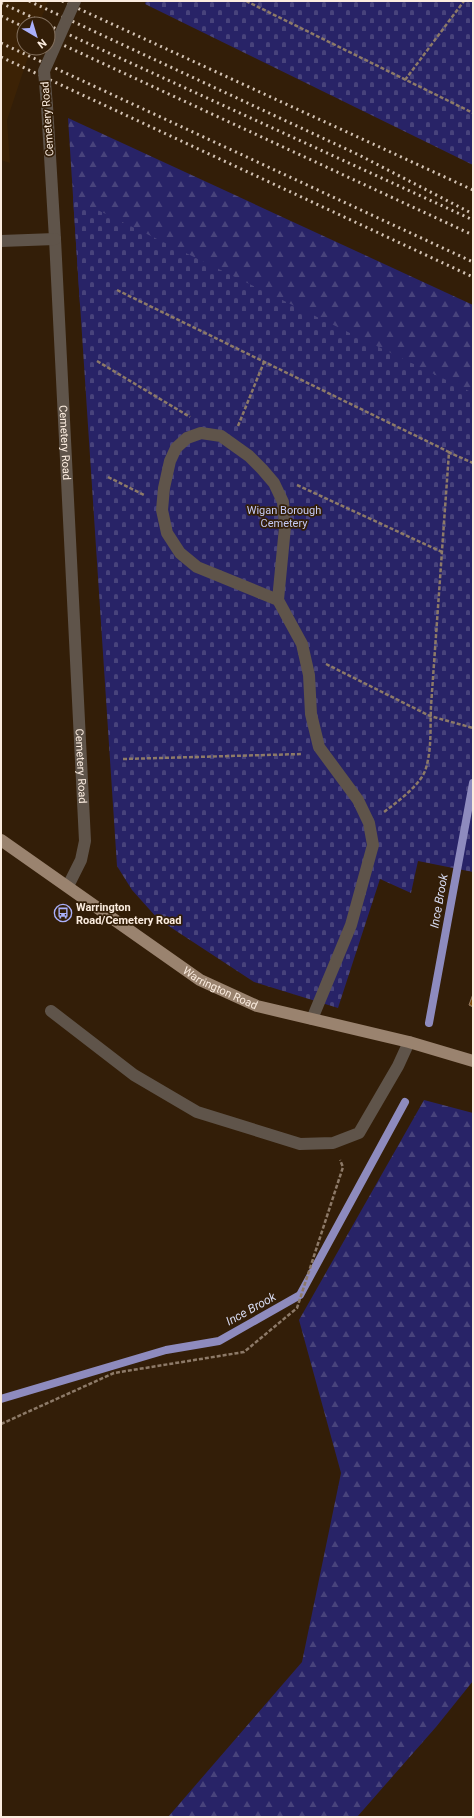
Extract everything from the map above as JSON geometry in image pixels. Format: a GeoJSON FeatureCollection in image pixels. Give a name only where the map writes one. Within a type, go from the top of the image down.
{"type":"FeatureCollection","features":[{"type":"Feature","properties":{"kind":"main road","name":"Warrington Road"},"geometry":{"type":"LineString","coordinates":[[1,840],[200,980],[257,1006],[409,1042],[473,1061]]}},
{"type":"Feature","properties":{"kind":"street","name":"Cemetery Road"},"geometry":{"type":"LineString","coordinates":[[68,886],[81,860],[85,841],[55,239],[44,71],[75,1]]}},
{"type":"Feature","properties":{"kind":"street"},"geometry":{"type":"LineString","coordinates":[[1,241],[55,239]]}},
{"type":"Feature","properties":{"kind":"street"},"geometry":{"type":"LineString","coordinates":[[278,600],[197,567],[180,553],[167,533],[163,504],[164,488],[170,461],[176,448],[186,438],[201,433],[221,436],[232,443],[262,469],[274,483],[283,502],[285,527],[278,600],[302,644],[309,675],[311,714],[318,747],[358,800],[369,823],[373,845],[351,925],[312,1019]]}},
{"type":"Feature","properties":{"kind":"street"},"geometry":{"type":"LineString","coordinates":[[51,1012],[134,1075],[197,1112],[300,1144],[333,1143],[359,1133],[398,1066],[409,1042]]}},
{"type":"Feature","properties":{"kind":"path"},"geometry":{"type":"LineString","coordinates":[[246,1],[473,113]]}},
{"type":"Feature","properties":{"kind":"path"},"geometry":{"type":"LineString","coordinates":[[405,80],[464,1]]}},
{"type":"Feature","properties":{"kind":"path"},"geometry":{"type":"LineString","coordinates":[[117,290],[473,463]]}},
{"type":"Feature","properties":{"kind":"path"},"geometry":{"type":"LineString","coordinates":[[97,361],[221,436]]}},
{"type":"Feature","properties":{"kind":"path"},"geometry":{"type":"LineString","coordinates":[[232,443],[264,362]]}},
{"type":"Feature","properties":{"kind":"path"},"geometry":{"type":"LineString","coordinates":[[369,823],[414,787],[426,769],[430,741],[430,716],[449,452],[442,448]]}},
{"type":"Feature","properties":{"kind":"path"},"geometry":{"type":"LineString","coordinates":[[108,477],[163,504]]}},
{"type":"Feature","properties":{"kind":"path"},"geometry":{"type":"LineString","coordinates":[[291,482],[442,552]]}},
{"type":"Feature","properties":{"kind":"path"},"geometry":{"type":"LineString","coordinates":[[304,653],[430,716],[473,728]]}},
{"type":"Feature","properties":{"kind":"path"},"geometry":{"type":"LineString","coordinates":[[123,759],[323,753]]}},
{"type":"Feature","properties":{"kind":"path"},"geometry":{"type":"LineString","coordinates":[[1,1424],[114,1373],[244,1352],[297,1308],[343,1167],[333,1143]]}},
{"type":"Feature","properties":{"kind":"shaded area"},"geometry":{"type":"Polygon","coordinates":[[[1,1],[48,1],[42,16],[16,16],[16,56],[28,56],[7,120],[10,163],[1,160],[1,1]]]}},
{"type":"Feature","properties":{"kind":"green space"},"geometry":{"type":"Polygon","coordinates":[[[146,1],[473,1],[473,165],[145,4],[146,1]]]}},
{"type":"Feature","properties":{"kind":"green space"},"geometry":{"type":"Polygon","coordinates":[[[68,118],[473,305],[473,491],[80,305],[68,118]]]}},
{"type":"Feature","properties":{"kind":"green space","name":"Wigan Borough Cemetery"},"geometry":{"type":"Polygon","coordinates":[[[73,198],[473,393],[473,872],[418,861],[411,893],[380,879],[338,1008],[254,982],[158,919],[132,890],[117,866],[73,198]]]}},
{"type":"Feature","properties":{"kind":"green space"},"geometry":{"type":"Polygon","coordinates":[[[424,1100],[473,1113],[473,1681],[436,1727],[357,1817],[168,1817],[302,1662],[341,1473],[299,1320],[424,1100]]]}},
{"type":"Feature","properties":{"kind":"building"},"geometry":{"type":"Polygon","coordinates":[[[473,994],[473,1007],[469,1005],[473,994]]]}},
{"type":"Feature","properties":{"kind":"waterway","name":"Ince Brook"},"geometry":{"type":"LineString","coordinates":[[429,1023],[473,783]]}},
{"type":"Feature","properties":{"kind":"waterway","name":"Ince Brook"},"geometry":{"type":"LineString","coordinates":[[1,1399],[166,1350],[219,1341],[300,1295],[405,1102]]}},
{"type":"Feature","properties":{"kind":"railway"},"geometry":{"type":"LineString","coordinates":[[29,1],[359,155],[473,214]]}},
{"type":"Feature","properties":{"kind":"railway"},"geometry":{"type":"LineString","coordinates":[[62,1],[473,190]]}},
{"type":"Feature","properties":{"kind":"railway"},"geometry":{"type":"LineString","coordinates":[[1,3],[29,16]]}},
{"type":"Feature","properties":{"kind":"railway"},"geometry":{"type":"LineString","coordinates":[[1,16],[16,23]]}},
{"type":"Feature","properties":{"kind":"railway"},"geometry":{"type":"LineString","coordinates":[[56,29],[473,220]]}},
{"type":"Feature","properties":{"kind":"railway"},"geometry":{"type":"LineString","coordinates":[[56,42],[473,235]]}},
{"type":"Feature","properties":{"kind":"railway"},"geometry":{"type":"LineString","coordinates":[[1,43],[473,262]]}},
{"type":"Feature","properties":{"kind":"railway"},"geometry":{"type":"LineString","coordinates":[[1,57],[473,277]]}},
{"type":"Feature","properties":{"kind":"place","name":"Warrington Road/Cemetery Road"},"geometry":{"type":"Point","coordinates":[63,913]}}]}
